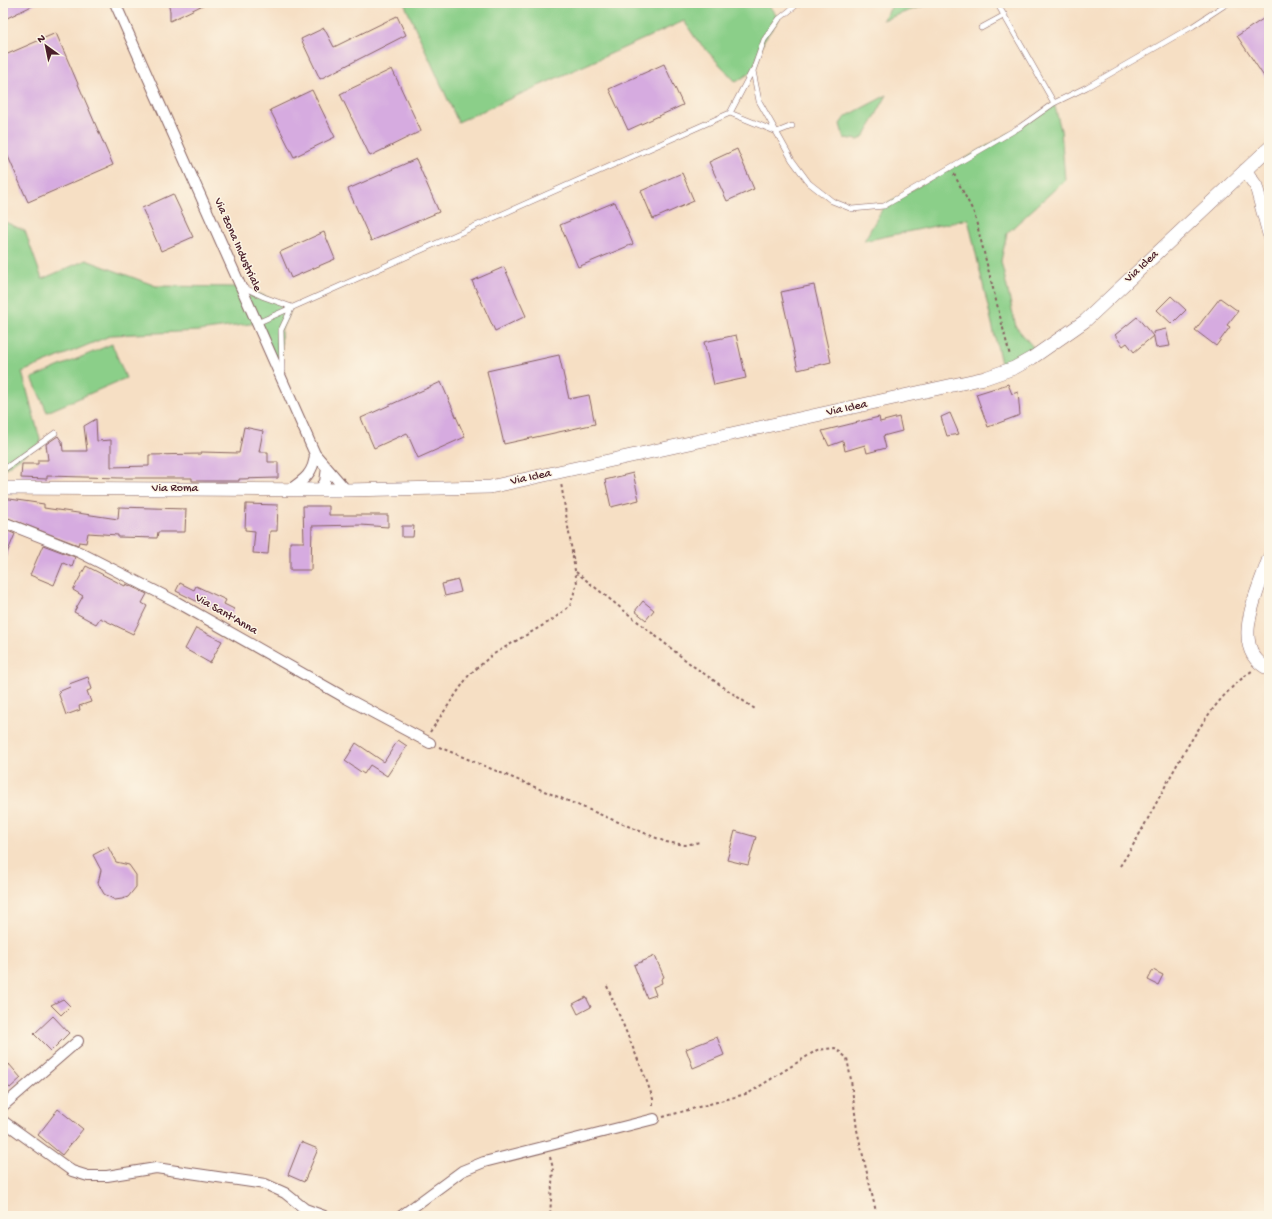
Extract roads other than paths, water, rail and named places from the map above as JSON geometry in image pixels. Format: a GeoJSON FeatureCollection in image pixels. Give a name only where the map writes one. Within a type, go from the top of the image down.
{"type":"FeatureCollection","features":[{"type":"Feature","properties":{"kind":"street","name":"Via Zona Industriale"},"geometry":{"type":"LineString","coordinates":[[115,3],[315,454],[346,490]]}},
{"type":"Feature","properties":{"kind":"street","name":"Via Iclea"},"geometry":{"type":"LineString","coordinates":[[346,490],[490,487],[985,378],[1014,368],[1039,354],[1084,321],[1269,148]]}},
{"type":"Feature","properties":{"kind":"street"},"geometry":{"type":"LineString","coordinates":[[1245,170],[1256,186],[1269,234]]}},
{"type":"Feature","properties":{"kind":"street"},"geometry":{"type":"LineString","coordinates":[[289,490],[305,479],[314,465],[315,454]]}},
{"type":"Feature","properties":{"kind":"street"},"geometry":{"type":"LineString","coordinates":[[308,474],[315,490],[325,482],[327,468]]}},
{"type":"Feature","properties":{"kind":"street","name":"Via Roma"},"geometry":{"type":"LineString","coordinates":[[3,488],[346,490]]}},
{"type":"Feature","properties":{"kind":"street","name":"Via Sant'Anna"},"geometry":{"type":"LineString","coordinates":[[3,522],[79,552],[175,601],[344,697],[427,741]]}},
{"type":"Feature","properties":{"kind":"street"},"geometry":{"type":"LineString","coordinates":[[1265,667],[1250,652],[1247,640],[1248,624],[1269,558]]}},
{"type":"Feature","properties":{"kind":"street"},"geometry":{"type":"LineString","coordinates":[[3,1106],[78,1040]]}},
{"type":"Feature","properties":{"kind":"street"},"geometry":{"type":"LineString","coordinates":[[401,1216],[462,1171],[484,1162],[649,1120]]}},
{"type":"Feature","properties":{"kind":"street"},"geometry":{"type":"LineString","coordinates":[[3,1121],[72,1171],[88,1176],[107,1176],[156,1168],[265,1184],[285,1193],[305,1209],[324,1216]]}},
{"type":"Feature","properties":{"kind":"lane"},"geometry":{"type":"LineString","coordinates":[[257,323],[730,113],[753,71],[764,40],[779,19],[800,3]]}},
{"type":"Feature","properties":{"kind":"lane"},"geometry":{"type":"LineString","coordinates":[[997,3],[1054,103]]}},
{"type":"Feature","properties":{"kind":"lane"},"geometry":{"type":"LineString","coordinates":[[753,71],[759,101],[792,160],[809,182],[832,201],[852,209],[884,206],[1020,127],[1054,103],[1101,79],[1193,26],[1228,3]]}},
{"type":"Feature","properties":{"kind":"lane"},"geometry":{"type":"LineString","coordinates":[[981,28],[1005,15]]}},
{"type":"Feature","properties":{"kind":"lane"},"geometry":{"type":"LineString","coordinates":[[730,113],[777,132],[792,126]]}},
{"type":"Feature","properties":{"kind":"lane"},"geometry":{"type":"LineString","coordinates":[[240,285],[269,300],[292,307]]}},
{"type":"Feature","properties":{"kind":"lane"},"geometry":{"type":"LineString","coordinates":[[282,380],[281,330],[292,307]]}},
{"type":"Feature","properties":{"kind":"lane"},"geometry":{"type":"LineString","coordinates":[[3,470],[55,433]]}}]}
